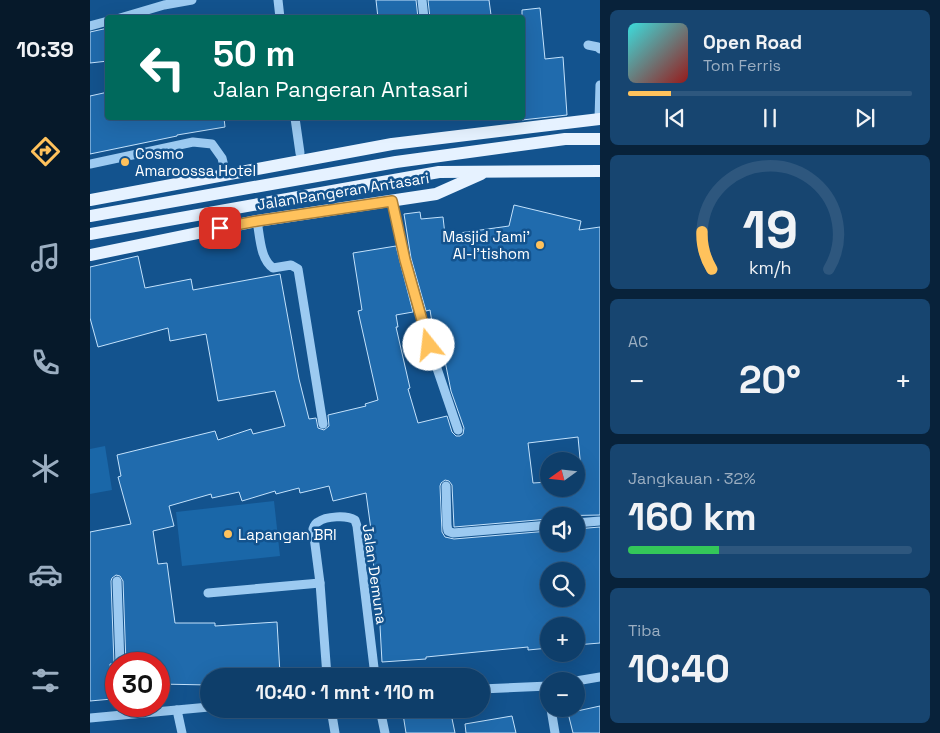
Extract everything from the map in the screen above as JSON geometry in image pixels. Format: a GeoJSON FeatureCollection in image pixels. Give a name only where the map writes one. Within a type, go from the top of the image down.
{"type":"FeatureCollection","features":[{"type":"Feature","properties":{"kind":"main road"},"geometry":{"type":"LineString","coordinates":[[90,200],[392,144],[599,119]]}},
{"type":"Feature","properties":{"kind":"main road"},"geometry":{"type":"LineString","coordinates":[[90,216],[396,162],[565,139],[600,139]]}},
{"type":"Feature","properties":{"kind":"main road","name":"Jalan Pangeran Antasari"},"geometry":{"type":"LineString","coordinates":[[90,255],[257,221],[436,194],[488,171],[600,170]]}},
{"type":"Feature","properties":{"kind":"main road"},"geometry":{"type":"LineString","coordinates":[[90,234],[439,172],[488,171]]}},
{"type":"Feature","properties":{"kind":"street"},"geometry":{"type":"LineString","coordinates":[[128,15],[163,2],[192,0]]}},
{"type":"Feature","properties":{"kind":"street"},"geometry":{"type":"LineString","coordinates":[[278,0],[280,15]]}},
{"type":"Feature","properties":{"kind":"street"},"geometry":{"type":"LineString","coordinates":[[422,0],[424,15]]}},
{"type":"Feature","properties":{"kind":"street"},"geometry":{"type":"LineString","coordinates":[[90,26],[105,22]]}},
{"type":"Feature","properties":{"kind":"street"},"geometry":{"type":"LineString","coordinates":[[588,45],[598,46],[600,49]]}},
{"type":"Feature","properties":{"kind":"street"},"geometry":{"type":"LineString","coordinates":[[599,119],[600,84]]}},
{"type":"Feature","properties":{"kind":"street"},"geometry":{"type":"LineString","coordinates":[[295,120],[300,153]]}},
{"type":"Feature","properties":{"kind":"street"},"geometry":{"type":"LineString","coordinates":[[90,164],[193,142],[212,144],[222,158],[226,175]]}},
{"type":"Feature","properties":{"kind":"street"},"geometry":{"type":"LineString","coordinates":[[392,201],[405,260],[429,345],[458,430]]}},
{"type":"Feature","properties":{"kind":"street"},"geometry":{"type":"LineString","coordinates":[[257,221],[264,257],[268,264],[273,268],[291,265],[298,269],[323,424]]}},
{"type":"Feature","properties":{"kind":"street"},"geometry":{"type":"LineString","coordinates":[[446,486],[446,525],[448,530],[453,533],[540,526]]}},
{"type":"Feature","properties":{"kind":"street","name":"Jalan Demuna"},"geometry":{"type":"LineString","coordinates":[[326,668],[320,583],[313,528],[318,521],[329,518],[351,518],[355,520],[357,526],[374,668]]}},
{"type":"Feature","properties":{"kind":"street"},"geometry":{"type":"LineString","coordinates":[[585,522],[600,521]]}},
{"type":"Feature","properties":{"kind":"street"},"geometry":{"type":"LineString","coordinates":[[117,581],[120,652]]}},
{"type":"Feature","properties":{"kind":"street"},"geometry":{"type":"LineString","coordinates":[[208,594],[320,583]]}},
{"type":"Feature","properties":{"kind":"street"},"geometry":{"type":"LineString","coordinates":[[585,680],[600,677]]}},
{"type":"Feature","properties":{"kind":"street"},"geometry":{"type":"LineString","coordinates":[[490,689],[540,686]]}},
{"type":"Feature","properties":{"kind":"street"},"geometry":{"type":"LineString","coordinates":[[170,710],[200,708]]}},
{"type":"Feature","properties":{"kind":"street"},"geometry":{"type":"LineString","coordinates":[[178,710],[182,733]]}},
{"type":"Feature","properties":{"kind":"street"},"geometry":{"type":"LineString","coordinates":[[90,718],[105,715]]}},
{"type":"Feature","properties":{"kind":"street"},"geometry":{"type":"LineString","coordinates":[[552,717],[555,733]]}},
{"type":"Feature","properties":{"kind":"street"},"geometry":{"type":"LineString","coordinates":[[332,718],[335,733]]}},
{"type":"Feature","properties":{"kind":"street"},"geometry":{"type":"LineString","coordinates":[[382,718],[385,733]]}},
{"type":"Feature","properties":{"kind":"shaded area"},"geometry":{"type":"Polygon","coordinates":[[[105,446],[112,490],[90,494],[90,449],[105,446]]]}},
{"type":"Feature","properties":{"kind":"shaded area","name":"Lapangan BRI"},"geometry":{"type":"Polygon","coordinates":[[[274,501],[280,556],[182,566],[176,512],[274,501]]]}},
{"type":"Feature","properties":{"kind":"building"},"geometry":{"type":"Polygon","coordinates":[[[376,0],[416,0],[418,15],[378,15],[376,0]]]}},
{"type":"Feature","properties":{"kind":"building"},"geometry":{"type":"Polygon","coordinates":[[[428,0],[489,0],[491,15],[430,15],[428,0]]]}},
{"type":"Feature","properties":{"kind":"building"},"geometry":{"type":"Polygon","coordinates":[[[540,8],[545,59],[563,57],[567,115],[525,120],[525,15],[522,15],[522,10],[540,8]]]}},
{"type":"Feature","properties":{"kind":"building"},"geometry":{"type":"Polygon","coordinates":[[[105,29],[105,61],[90,63],[90,32],[105,29]]]}},
{"type":"Feature","properties":{"kind":"building"},"geometry":{"type":"Polygon","coordinates":[[[105,93],[105,120],[224,120],[225,127],[177,135],[90,154],[90,96],[105,93]]]}},
{"type":"Feature","properties":{"kind":"building"},"geometry":{"type":"Polygon","coordinates":[[[514,205],[581,221],[579,230],[600,227],[600,515],[585,515],[585,507],[540,507],[540,520],[454,527],[452,485],[449,481],[445,480],[440,486],[442,532],[445,537],[454,539],[540,532],[540,552],[585,552],[585,528],[600,527],[600,643],[585,644],[585,617],[540,617],[540,649],[528,650],[528,647],[426,657],[426,659],[382,662],[378,590],[375,590],[372,537],[366,493],[333,501],[329,486],[300,493],[299,488],[276,494],[275,491],[242,501],[239,492],[212,498],[211,494],[169,506],[174,526],[153,531],[158,564],[167,563],[175,623],[215,623],[215,626],[277,622],[280,668],[200,668],[200,685],[170,684],[170,652],[126,652],[123,581],[120,576],[116,575],[111,581],[114,652],[105,652],[105,700],[90,701],[90,532],[131,524],[118,477],[121,476],[117,455],[215,431],[218,440],[251,429],[253,434],[285,426],[275,391],[218,401],[206,334],[170,341],[168,328],[98,347],[90,318],[90,267],[138,256],[145,288],[191,279],[193,290],[280,274],[299,379],[309,419],[316,418],[318,428],[324,430],[329,426],[328,415],[366,406],[365,404],[378,400],[358,311],[362,310],[353,253],[396,246],[413,312],[396,315],[398,327],[396,327],[410,388],[408,389],[418,423],[447,416],[452,432],[456,436],[460,436],[463,434],[464,428],[451,391],[445,361],[441,361],[436,347],[430,310],[426,311],[411,258],[404,214],[420,212],[421,219],[443,217],[445,235],[509,226],[514,205]]]}},
{"type":"Feature","properties":{"kind":"building"},"geometry":{"type":"Polygon","coordinates":[[[600,706],[600,733],[573,733],[569,717],[585,717],[585,709],[600,706]]]}},
{"type":"Feature","properties":{"kind":"building"},"geometry":{"type":"Polygon","coordinates":[[[512,716],[516,733],[466,733],[465,724],[512,716]]]}},
{"type":"Feature","properties":{"kind":"building"},"geometry":{"type":"Polygon","coordinates":[[[404,718],[452,718],[455,733],[406,733],[404,718]]]}},
{"type":"Feature","properties":{"kind":"place","name":"Cosmo Amaroossa Hotel"},"geometry":{"type":"Point","coordinates":[125,162]}},
{"type":"Feature","properties":{"kind":"place","name":"Masjid Jami' Al-I'tishom"},"geometry":{"type":"Point","coordinates":[540,245]}},
{"type":"Feature","properties":{"kind":"place","name":"Lapangan BRI"},"geometry":{"type":"Point","coordinates":[228,534]}},
{"type":"Feature","properties":{"kind":"route"},"geometry":{"type":"LineString","coordinates":[[220,228],[392,201],[405,260],[429,345]]}}]}
